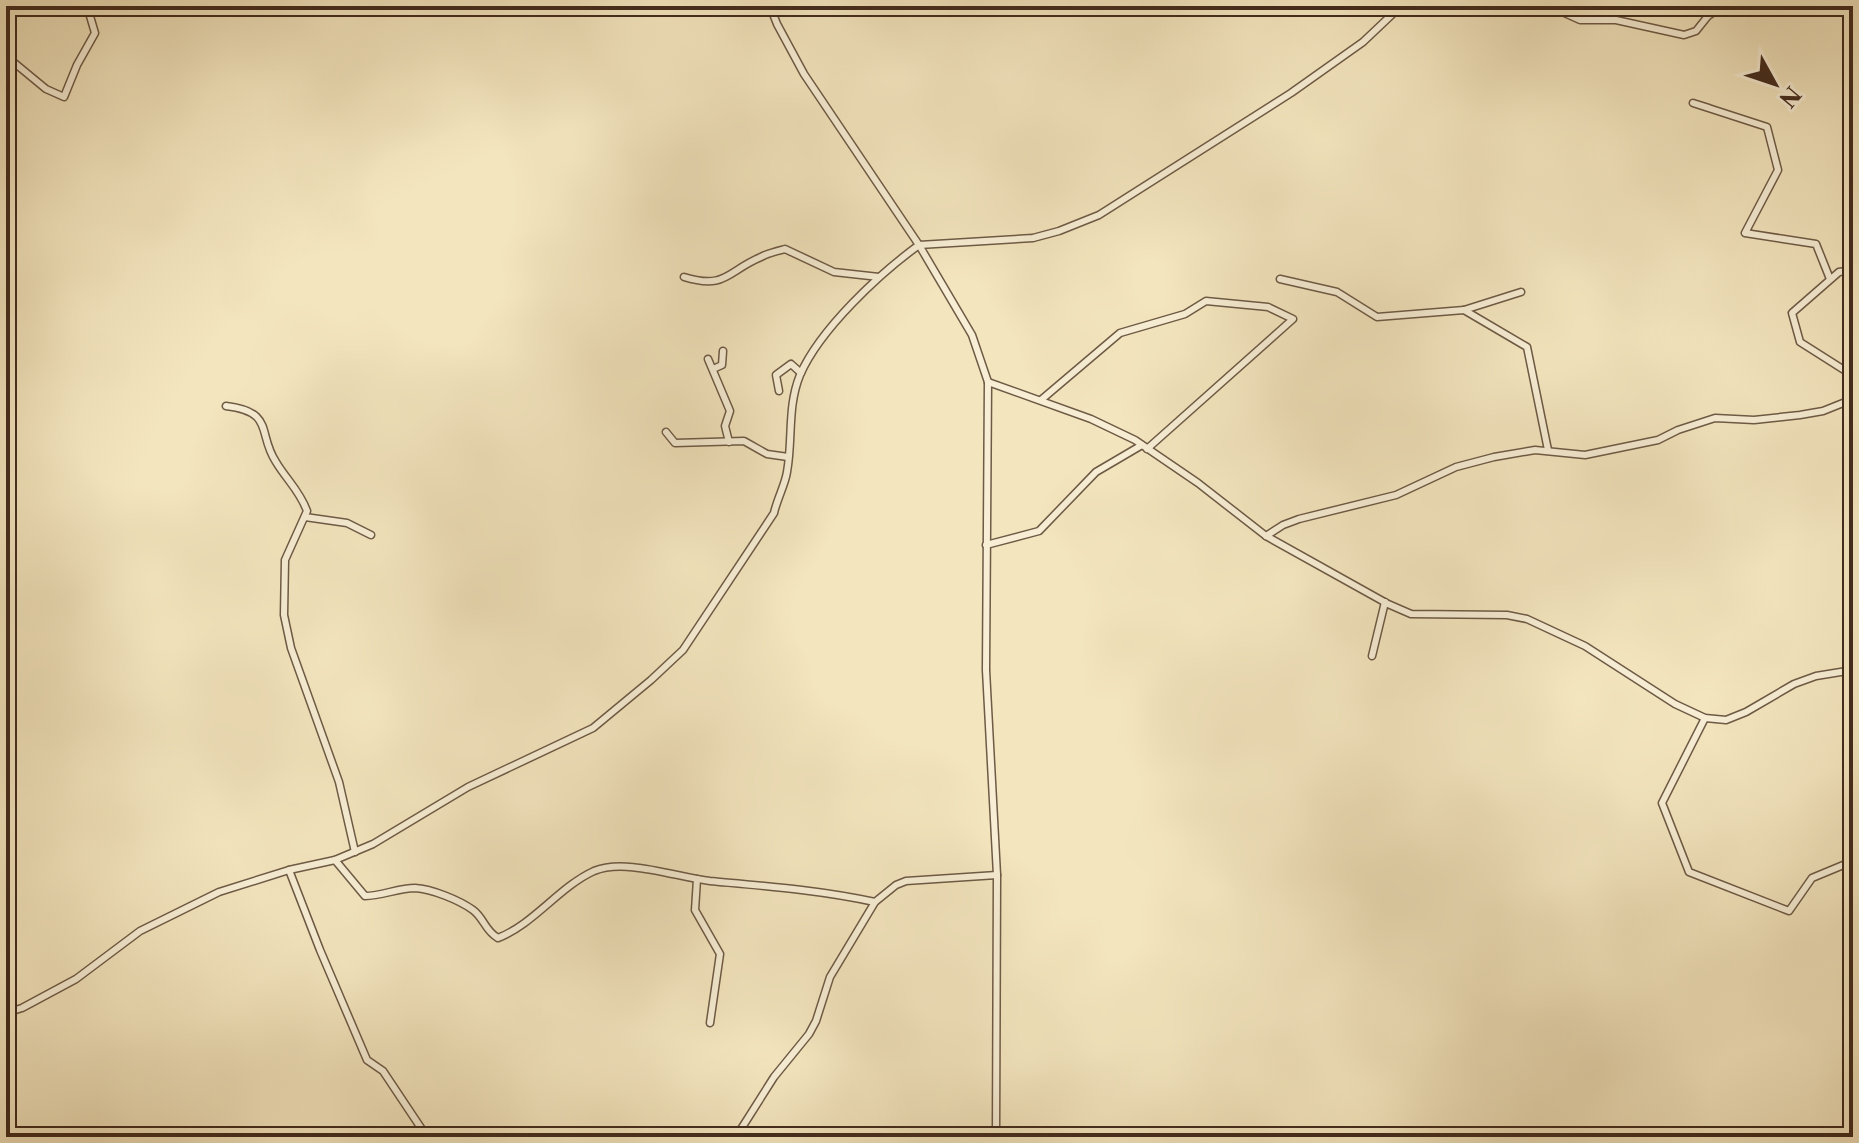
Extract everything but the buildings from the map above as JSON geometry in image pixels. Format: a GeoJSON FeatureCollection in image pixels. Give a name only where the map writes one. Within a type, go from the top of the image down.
{"type":"FeatureCollection","features":[{"type":"Feature","properties":{"kind":"street"},"geometry":{"type":"LineString","coordinates":[[6,56],[46,89],[64,97],[95,33],[87,6]]}},
{"type":"Feature","properties":{"kind":"street"},"geometry":{"type":"LineString","coordinates":[[770,6],[804,74],[919,245],[972,335],[988,382],[986,670],[997,875],[996,1137]]}},
{"type":"Feature","properties":{"kind":"street"},"geometry":{"type":"LineString","coordinates":[[6,1013],[22,1008],[76,979],[140,931],[219,892],[355,852],[468,787],[593,728],[683,650],[774,513],[787,474],[790,408],[801,373],[816,346],[879,277],[919,245],[1033,238],[1099,215],[1291,93],[1363,42],[1401,6]]}},
{"type":"Feature","properties":{"kind":"street"},"geometry":{"type":"LineString","coordinates":[[1549,6],[1580,20],[1616,20],[1684,35],[1696,31],[1708,16],[1723,6]]}},
{"type":"Feature","properties":{"kind":"street"},"geometry":{"type":"LineString","coordinates":[[1709,108],[1693,103],[1767,127],[1778,170],[1745,233],[1816,244],[1830,279]]}},
{"type":"Feature","properties":{"kind":"street"},"geometry":{"type":"LineString","coordinates":[[684,277],[704,283],[731,277],[758,257],[785,249],[834,272],[879,277]]}},
{"type":"Feature","properties":{"kind":"street"},"geometry":{"type":"LineString","coordinates":[[1853,270],[1839,272],[1792,313],[1800,342],[1852,375],[1853,384]]}},
{"type":"Feature","properties":{"kind":"street"},"geometry":{"type":"LineString","coordinates":[[1280,279],[1337,292],[1377,317],[1464,310],[1521,292]]}},
{"type":"Feature","properties":{"kind":"street"},"geometry":{"type":"LineString","coordinates":[[986,545],[1039,531],[1096,472],[1145,447],[1293,319],[1268,307],[1206,301],[1185,314],[1120,333],[1041,400]]}},
{"type":"Feature","properties":{"kind":"street"},"geometry":{"type":"LineString","coordinates":[[1464,310],[1527,347],[1548,450]]}},
{"type":"Feature","properties":{"kind":"street"},"geometry":{"type":"LineString","coordinates":[[713,369],[722,365],[723,351]]}},
{"type":"Feature","properties":{"kind":"street"},"geometry":{"type":"LineString","coordinates":[[708,359],[730,411],[725,426],[729,442]]}},
{"type":"Feature","properties":{"kind":"street"},"geometry":{"type":"LineString","coordinates":[[779,391],[776,375],[791,364],[801,373]]}},
{"type":"Feature","properties":{"kind":"street"},"geometry":{"type":"LineString","coordinates":[[988,382],[1091,419],[1145,447],[1198,483],[1266,536],[1385,602],[1411,614],[1507,615],[1527,619],[1585,646],[1675,704],[1705,718],[1726,720],[1794,684],[1816,676],[1853,670]]}},
{"type":"Feature","properties":{"kind":"street"},"geometry":{"type":"LineString","coordinates":[[1266,536],[1299,519],[1396,495],[1456,467],[1494,457],[1535,450],[1585,455],[1658,440],[1715,418],[1754,420],[1800,415],[1823,411],[1853,399]]}},
{"type":"Feature","properties":{"kind":"street"},"geometry":{"type":"LineString","coordinates":[[226,406],[243,408],[261,422],[274,461],[301,496],[307,511],[285,560],[284,615],[291,648],[339,782],[355,852]]}},
{"type":"Feature","properties":{"kind":"street"},"geometry":{"type":"LineString","coordinates":[[666,432],[675,443],[744,441],[767,454],[788,457]]}},
{"type":"Feature","properties":{"kind":"street"},"geometry":{"type":"LineString","coordinates":[[305,517],[347,523],[371,535]]}},
{"type":"Feature","properties":{"kind":"street"},"geometry":{"type":"LineString","coordinates":[[1372,656],[1385,602]]}},
{"type":"Feature","properties":{"kind":"street"},"geometry":{"type":"LineString","coordinates":[[1705,718],[1662,803],[1689,872],[1789,911],[1812,878],[1853,861]]}},
{"type":"Feature","properties":{"kind":"street"},"geometry":{"type":"LineString","coordinates":[[335,860],[365,896],[415,888],[434,892],[470,908],[498,938],[581,878],[616,866],[697,879],[829,892],[875,902]]}},
{"type":"Feature","properties":{"kind":"street"},"geometry":{"type":"LineString","coordinates":[[289,870],[367,1060],[383,1071],[427,1137]]}},
{"type":"Feature","properties":{"kind":"street"},"geometry":{"type":"LineString","coordinates":[[736,1137],[774,1077],[816,1021],[830,977],[875,902],[906,881],[997,875]]}},
{"type":"Feature","properties":{"kind":"street"},"geometry":{"type":"LineString","coordinates":[[697,879],[695,910],[720,954],[710,1023]]}}]}
